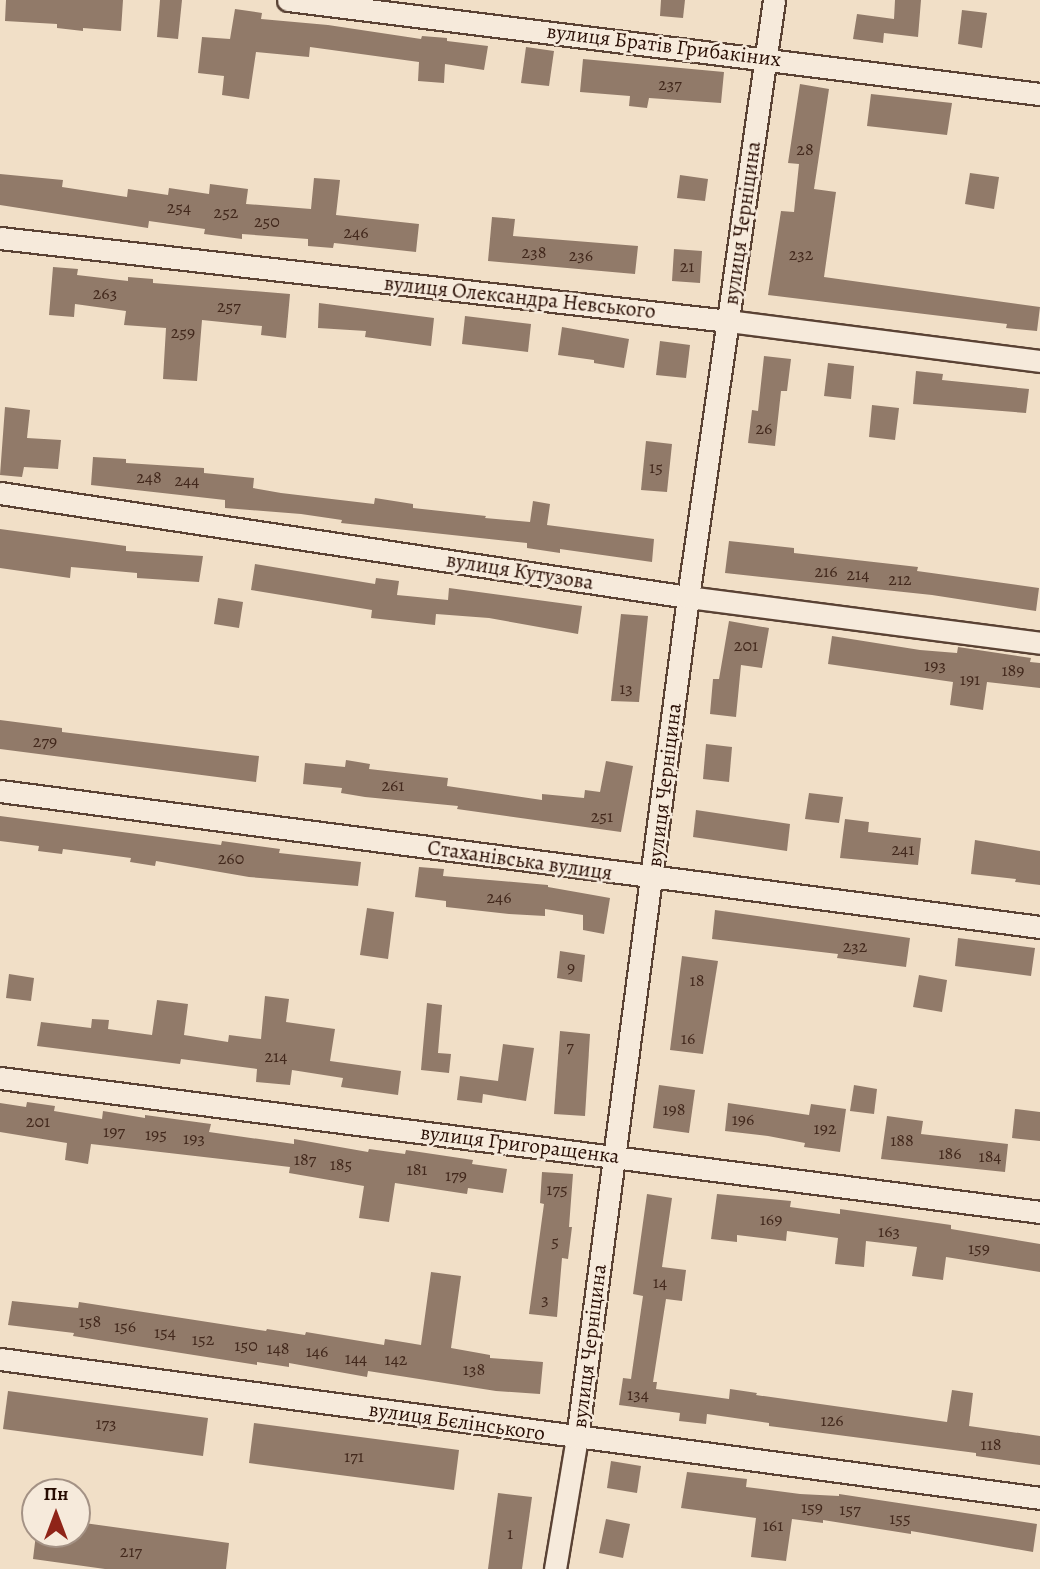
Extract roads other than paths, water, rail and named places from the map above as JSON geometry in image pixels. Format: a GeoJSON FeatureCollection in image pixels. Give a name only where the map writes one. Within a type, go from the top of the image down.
{"type":"FeatureCollection","features":[{"type":"Feature","properties":{"kind":"street","name":"вулиця Братів Грибакіних"},"geometry":{"type":"LineString","coordinates":[[288,0],[766,57],[1040,94]]}},
{"type":"Feature","properties":{"kind":"street","name":"вулиця Черніцина"},"geometry":{"type":"LineString","coordinates":[[555,1569],[578,1438],[612,1156],[652,878],[688,597],[774,0]]}},
{"type":"Feature","properties":{"kind":"street","name":"вулиця Олександра Невського"},"geometry":{"type":"LineString","coordinates":[[0,238],[728,321],[1040,361]]}},
{"type":"Feature","properties":{"kind":"street","name":"вулиця Кутузова"},"geometry":{"type":"LineString","coordinates":[[0,493],[688,597],[1040,643]]}},
{"type":"Feature","properties":{"kind":"street","name":"Стаханівська вулиця"},"geometry":{"type":"LineString","coordinates":[[0,791],[1040,927]]}},
{"type":"Feature","properties":{"kind":"street","name":"вулиця Григоращенка"},"geometry":{"type":"LineString","coordinates":[[0,1077],[1040,1212]]}},
{"type":"Feature","properties":{"kind":"street","name":"вулиця Бєлінського"},"geometry":{"type":"LineString","coordinates":[[0,1359],[1040,1498]]}}]}
